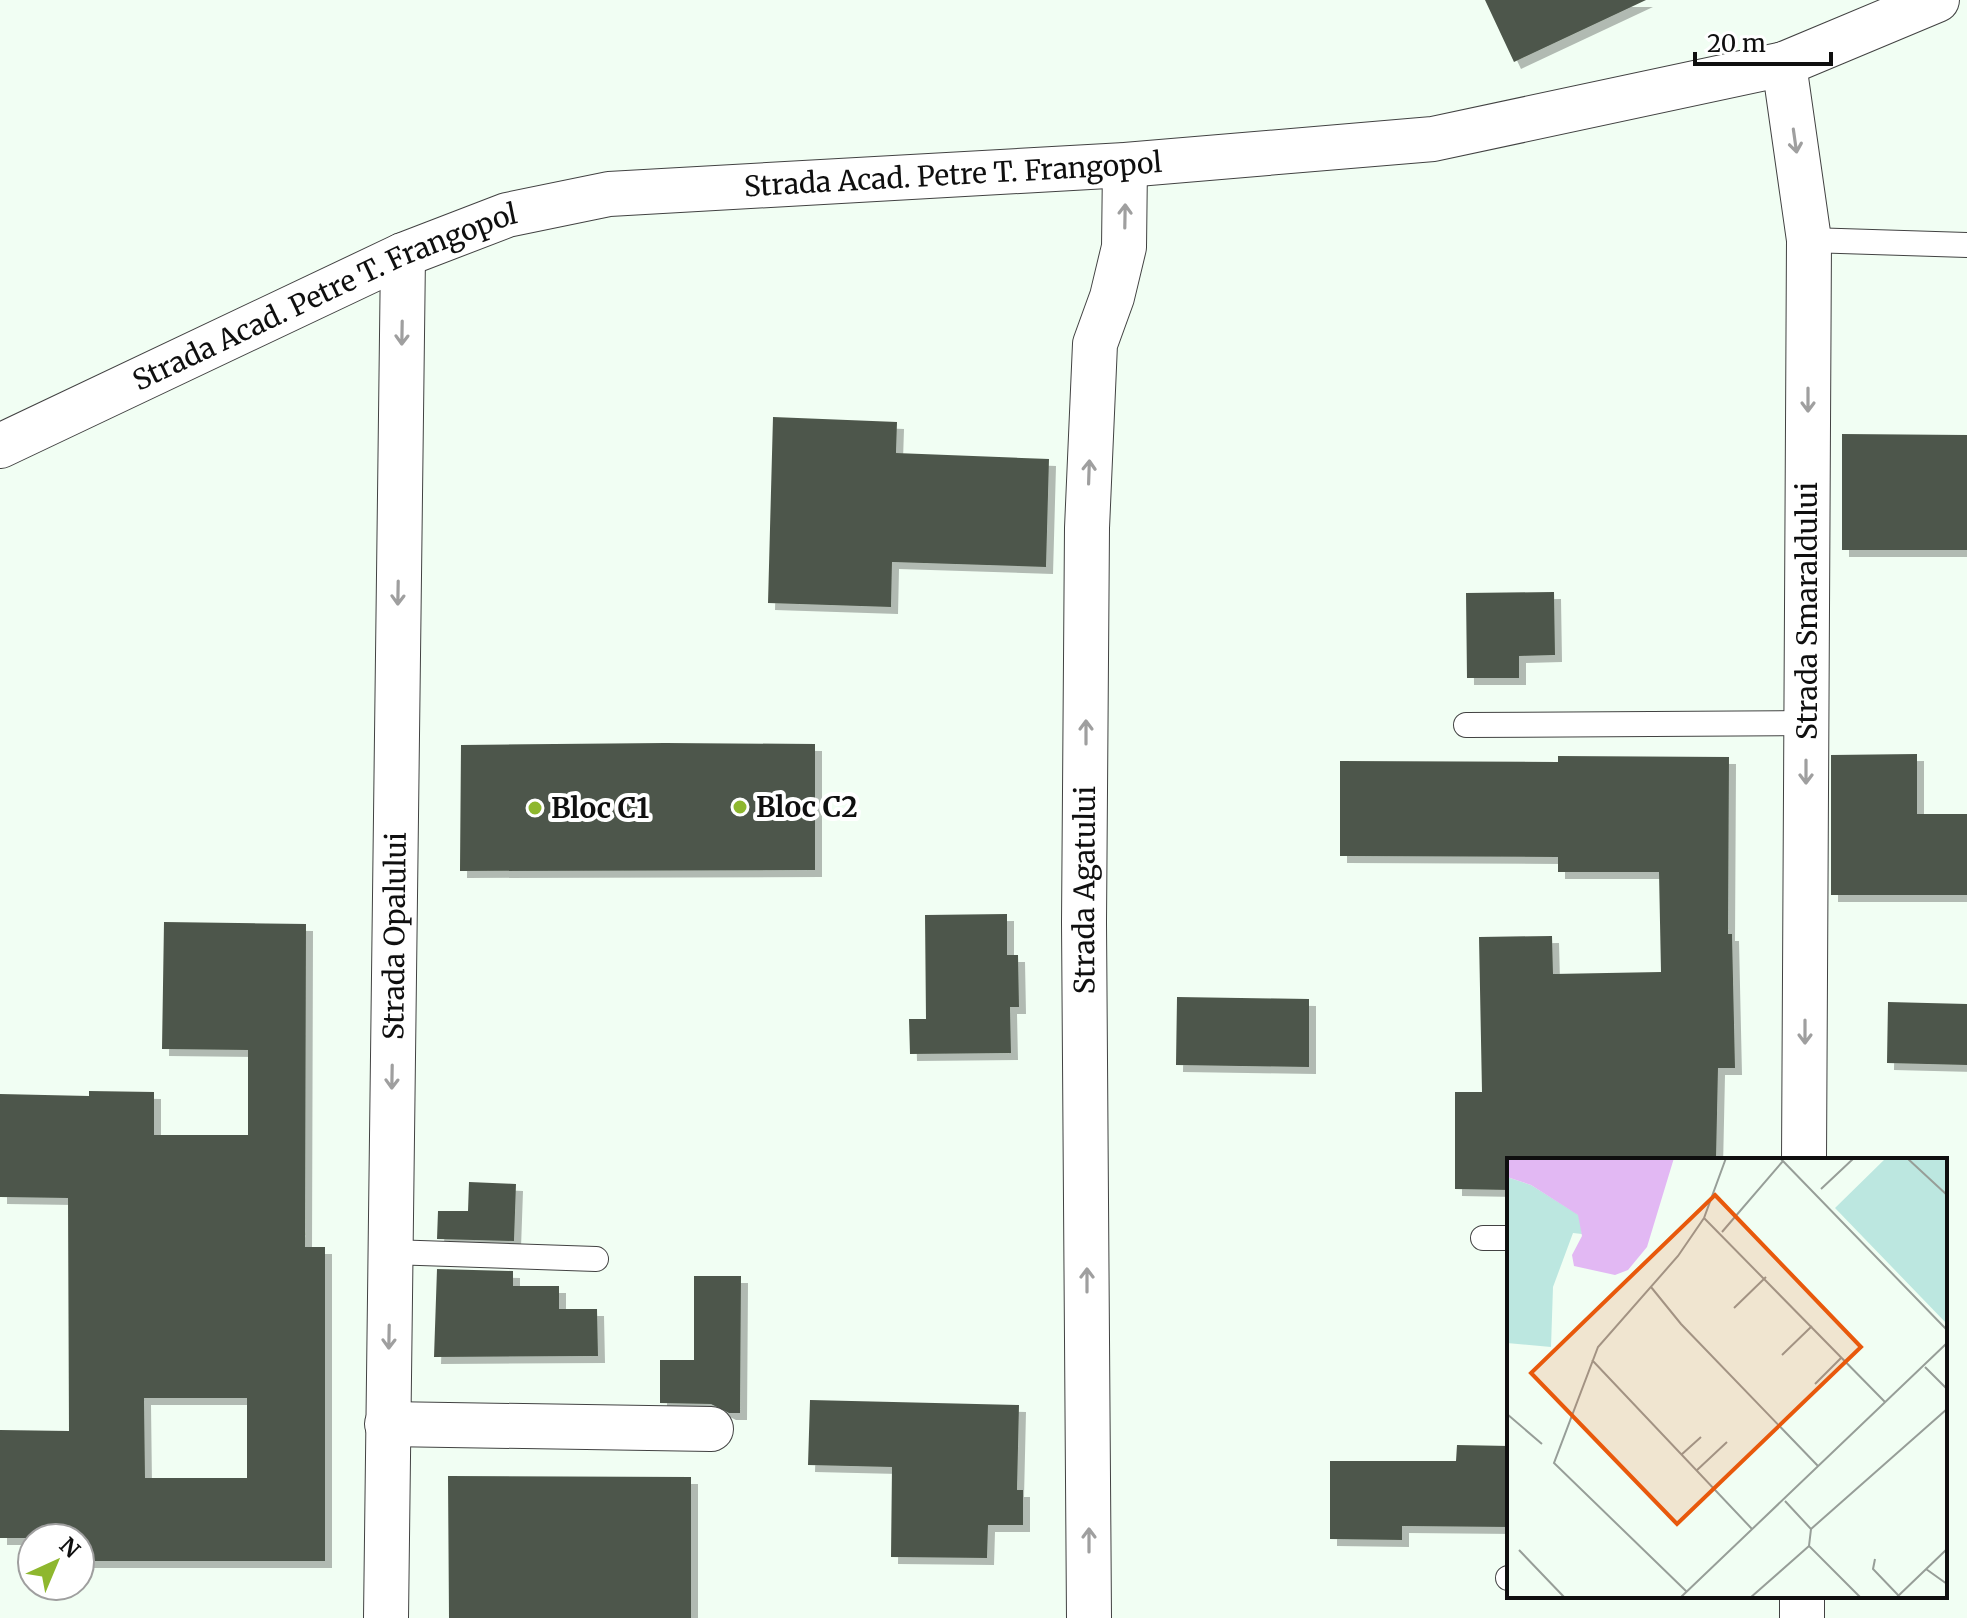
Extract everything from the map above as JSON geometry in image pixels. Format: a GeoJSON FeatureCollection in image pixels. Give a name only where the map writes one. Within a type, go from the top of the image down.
{"type":"FeatureCollection","features":[{"type":"Feature","properties":{"kind":"street","name":"Strada Acad. Petre T. Frangopol"},"geometry":{"type":"LineString","coordinates":[[0,446],[403,255],[507,215],[609,194],[1125,165],[1433,139],[1784,64],[1937,0]]}},
{"type":"Feature","properties":{"kind":"street","name":"Strada Smaraldului"},"geometry":{"type":"LineString","coordinates":[[1784,64],[1809,240],[1804,1158]]}},
{"type":"Feature","properties":{"kind":"street","name":"Strada Agatului"},"geometry":{"type":"LineString","coordinates":[[1089,1618],[1084,937],[1087,528],[1095,344],[1112,297],[1124,247],[1125,165]]}},
{"type":"Feature","properties":{"kind":"street","name":"Strada Opalului"},"geometry":{"type":"LineString","coordinates":[[386,1618],[403,255]]}},
{"type":"Feature","properties":{"kind":"street"},"geometry":{"type":"LineString","coordinates":[[387,1424],[711,1429]]}},
{"type":"Feature","properties":{"kind":"lane"},"geometry":{"type":"LineString","coordinates":[[1809,240],[1967,245]]}},
{"type":"Feature","properties":{"kind":"lane"},"geometry":{"type":"LineString","coordinates":[[1466,725],[1806,723]]}},
{"type":"Feature","properties":{"kind":"lane"},"geometry":{"type":"LineString","coordinates":[[1483,1238],[1507,1238]]}},
{"type":"Feature","properties":{"kind":"lane"},"geometry":{"type":"LineString","coordinates":[[390,1252],[596,1259]]}},
{"type":"Feature","properties":{"kind":"building"},"geometry":{"type":"Polygon","coordinates":[[[1485,0],[1646,0],[1514,62],[1485,0]]]}},
{"type":"Feature","properties":{"kind":"building"},"geometry":{"type":"Polygon","coordinates":[[[773,417],[897,422],[896,453],[1049,459],[1046,567],[892,562],[891,607],[768,603],[773,417]]]}},
{"type":"Feature","properties":{"kind":"building"},"geometry":{"type":"Polygon","coordinates":[[[1842,434],[1967,435],[1967,550],[1842,550],[1842,434]]]}},
{"type":"Feature","properties":{"kind":"building"},"geometry":{"type":"Polygon","coordinates":[[[1554,592],[1555,655],[1519,656],[1519,678],[1467,678],[1466,593],[1554,592]]]}},
{"type":"Feature","properties":{"kind":"building"},"geometry":{"type":"Polygon","coordinates":[[[815,744],[815,870],[460,871],[461,745],[815,744]]]}},
{"type":"Feature","properties":{"kind":"building"},"geometry":{"type":"Polygon","coordinates":[[[1917,754],[1917,814],[1967,814],[1967,895],[1831,895],[1831,755],[1917,754]]]}},
{"type":"Feature","properties":{"kind":"building"},"geometry":{"type":"Polygon","coordinates":[[[1558,756],[1729,757],[1728,934],[1732,934],[1735,1068],[1718,1068],[1716,1158],[1507,1158],[1507,1190],[1455,1189],[1455,1092],[1482,1092],[1479,937],[1552,936],[1553,974],[1661,972],[1659,872],[1558,872],[1558,857],[1340,856],[1340,761],[1558,762],[1558,756]]]}},
{"type":"Feature","properties":{"kind":"building"},"geometry":{"type":"Polygon","coordinates":[[[1007,914],[1007,955],[1018,955],[1019,1007],[1010,1007],[1011,1053],[910,1054],[909,1019],[926,1019],[925,915],[1007,914]]]}},
{"type":"Feature","properties":{"kind":"building"},"geometry":{"type":"Polygon","coordinates":[[[164,922],[306,924],[305,1247],[325,1247],[325,1561],[96,1561],[96,1522],[16,1522],[16,1538],[0,1538],[0,1430],[69,1431],[68,1198],[0,1197],[0,1094],[89,1096],[89,1091],[154,1092],[154,1135],[248,1135],[248,1050],[162,1049],[164,922]],[[144,1398],[145,1478],[247,1478],[247,1398],[144,1398]]]}},
{"type":"Feature","properties":{"kind":"building"},"geometry":{"type":"Polygon","coordinates":[[[1177,997],[1309,999],[1309,1067],[1176,1065],[1177,997]]]}},
{"type":"Feature","properties":{"kind":"building"},"geometry":{"type":"Polygon","coordinates":[[[1888,1002],[1967,1004],[1967,1065],[1887,1063],[1888,1002]]]}},
{"type":"Feature","properties":{"kind":"building"},"geometry":{"type":"Polygon","coordinates":[[[469,1182],[516,1184],[514,1241],[437,1239],[438,1211],[468,1211],[469,1182]]]}},
{"type":"Feature","properties":{"kind":"building"},"geometry":{"type":"Polygon","coordinates":[[[437,1269],[513,1271],[513,1286],[559,1286],[559,1309],[597,1309],[598,1356],[434,1357],[437,1269]]]}},
{"type":"Feature","properties":{"kind":"building"},"geometry":{"type":"Polygon","coordinates":[[[694,1276],[741,1276],[740,1413],[729,1413],[711,1404],[660,1403],[660,1360],[694,1360],[694,1276]]]}},
{"type":"Feature","properties":{"kind":"building"},"geometry":{"type":"Polygon","coordinates":[[[810,1400],[1019,1405],[1017,1490],[1023,1490],[1023,1525],[988,1525],[987,1558],[891,1557],[892,1467],[808,1465],[810,1400]]]}},
{"type":"Feature","properties":{"kind":"building"},"geometry":{"type":"Polygon","coordinates":[[[1457,1445],[1507,1446],[1507,1527],[1402,1526],[1402,1540],[1330,1539],[1330,1461],[1456,1461],[1457,1445]]]}},
{"type":"Feature","properties":{"kind":"building"},"geometry":{"type":"Polygon","coordinates":[[[448,1476],[691,1477],[691,1618],[449,1618],[448,1476]]]}},
{"type":"Feature","properties":{"kind":"place","name":"Bloc C2"},"geometry":{"type":"Point","coordinates":[740,807]}},
{"type":"Feature","properties":{"kind":"place","name":"Bloc C1"},"geometry":{"type":"Point","coordinates":[535,808]}}]}
